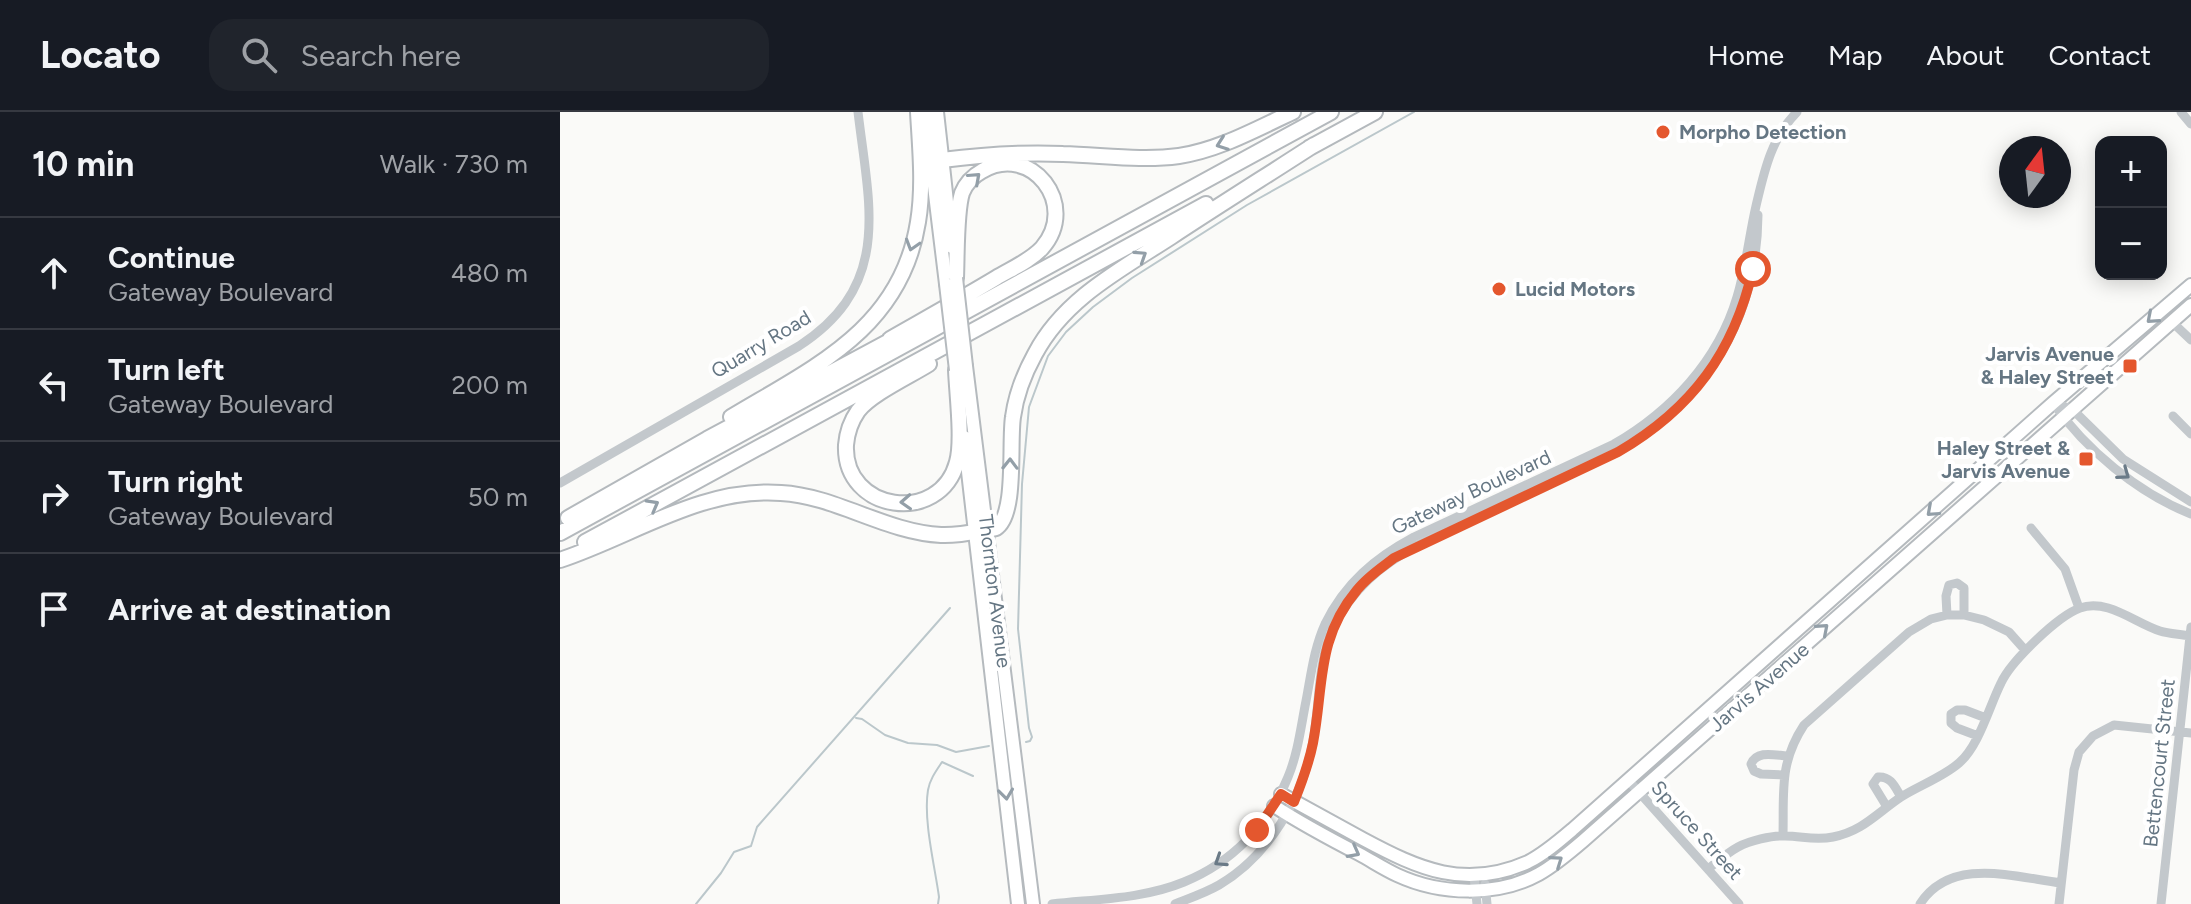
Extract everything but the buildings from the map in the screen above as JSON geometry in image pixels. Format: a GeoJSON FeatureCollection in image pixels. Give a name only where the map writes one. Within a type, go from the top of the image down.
{"type":"FeatureCollection","features":[{"type":"Feature","properties":{"kind":"highway"},"geometry":{"type":"LineString","coordinates":[[707,439],[729,418],[849,343],[878,313],[891,294],[907,263],[918,224],[921,185],[918,112]]}},
{"type":"Feature","properties":{"kind":"highway"},"geometry":{"type":"LineString","coordinates":[[937,162],[978,155],[1035,153],[1135,158],[1182,155],[1232,140],[1293,112]]}},
{"type":"Feature","properties":{"kind":"highway"},"geometry":{"type":"LineString","coordinates":[[560,522],[707,439],[1317,112]]}},
{"type":"Feature","properties":{"kind":"highway"},"geometry":{"type":"LineString","coordinates":[[560,533],[1331,112]]}},
{"type":"Feature","properties":{"kind":"highway"},"geometry":{"type":"LineString","coordinates":[[560,558],[1375,112]]}},
{"type":"Feature","properties":{"kind":"highway"},"geometry":{"type":"LineString","coordinates":[[560,558],[713,498],[743,493],[784,493],[805,497],[941,535],[1001,525],[1007,509],[1013,416],[1021,385],[1035,354],[1062,316],[1097,285],[1314,145]]}},
{"type":"Feature","properties":{"kind":"highway"},"geometry":{"type":"LineString","coordinates":[[858,358],[1040,250],[1049,239],[1056,215],[1055,202],[1042,178],[1030,170],[1001,164],[988,167],[967,183],[962,194],[951,281]]}},
{"type":"Feature","properties":{"kind":"highway"},"geometry":{"type":"LineString","coordinates":[[961,368],[957,461],[943,488],[915,503],[898,504],[867,492],[849,466],[846,450],[847,435],[860,409],[1051,288]]}},
{"type":"Feature","properties":{"kind":"main road"},"geometry":{"type":"LineString","coordinates":[[925,112],[937,162]]}},
{"type":"Feature","properties":{"kind":"main road"},"geometry":{"type":"LineString","coordinates":[[937,112],[937,162]]}},
{"type":"Feature","properties":{"kind":"main road","name":"Thornton Avenue"},"geometry":{"type":"LineString","coordinates":[[937,162],[981,530],[1033,904]]}},
{"type":"Feature","properties":{"kind":"main road","name":"Jarvis Avenue"},"geometry":{"type":"LineString","coordinates":[[1277,800],[1294,802],[1405,861],[1428,869],[1479,875],[1529,861],[1552,847],[1629,781],[2053,403],[2191,285]]}},
{"type":"Feature","properties":{"kind":"main road","name":"Jarvis Avenue"},"geometry":{"type":"LineString","coordinates":[[1277,800],[1286,814],[1398,875],[1424,885],[1479,895],[1536,876],[1561,859],[1639,792],[2191,305]]}},
{"type":"Feature","properties":{"kind":"main road","name":"Thornton Avenue"},"geometry":{"type":"LineString","coordinates":[[981,530],[1018,904]]}},
{"type":"Feature","properties":{"kind":"street","name":"Quarry Road"},"geometry":{"type":"LineString","coordinates":[[560,483],[799,346],[836,317],[861,276],[870,229],[858,112]]}},
{"type":"Feature","properties":{"kind":"street","name":"Gateway Boulevard"},"geometry":{"type":"LineString","coordinates":[[1052,904],[1158,890],[1184,882],[1234,852],[1257,830],[1277,800],[1294,760],[1324,626],[1349,584],[1390,550],[1414,537],[1614,444],[1638,430],[1680,394],[1714,348],[1737,298],[1764,172],[1776,140],[1797,112]]}},
{"type":"Feature","properties":{"kind":"street"},"geometry":{"type":"LineString","coordinates":[[2181,112],[2191,124]]}},
{"type":"Feature","properties":{"kind":"street","name":"Gateway Boulevard"},"geometry":{"type":"LineString","coordinates":[[1175,904],[1202,894],[1241,870],[1273,835],[1294,802],[1314,740],[1324,654],[1332,630],[1356,590],[1384,565],[1418,545],[1643,438],[1687,400],[1706,377],[1722,353],[1746,300],[1758,238],[1759,196]]}},
{"type":"Feature","properties":{"kind":"street"},"geometry":{"type":"LineString","coordinates":[[2172,322],[2191,340]]}},
{"type":"Feature","properties":{"kind":"street"},"geometry":{"type":"LineString","coordinates":[[2053,403],[2123,459],[2191,502]]}},
{"type":"Feature","properties":{"kind":"street"},"geometry":{"type":"LineString","coordinates":[[2068,413],[2113,466],[2149,492],[2191,514]]}},
{"type":"Feature","properties":{"kind":"street"},"geometry":{"type":"LineString","coordinates":[[2173,416],[2191,434]]}},
{"type":"Feature","properties":{"kind":"street"},"geometry":{"type":"LineString","coordinates":[[2031,528],[2065,569],[2079,608]]}},
{"type":"Feature","properties":{"kind":"street"},"geometry":{"type":"LineString","coordinates":[[1947,615],[1949,585],[1957,583],[1964,588],[1964,615]]}},
{"type":"Feature","properties":{"kind":"street"},"geometry":{"type":"LineString","coordinates":[[1708,869],[1738,847],[1783,835],[1806,839],[1833,837],[1862,827],[1901,797],[1960,763],[1978,736],[2002,679],[2025,650],[2079,608],[2096,605],[2164,633],[2190,632]]}},
{"type":"Feature","properties":{"kind":"street"},"geometry":{"type":"LineString","coordinates":[[1783,835],[1787,756],[1804,725],[1909,632],[1931,619],[1964,615],[2009,632],[2025,650]]}},
{"type":"Feature","properties":{"kind":"street","name":"Bettencourt Street"},"geometry":{"type":"LineString","coordinates":[[2161,904],[2186,732],[2190,632]]}},
{"type":"Feature","properties":{"kind":"street"},"geometry":{"type":"LineString","coordinates":[[1978,736],[1957,728],[1951,723],[1951,714],[1965,710],[1986,718]]}},
{"type":"Feature","properties":{"kind":"street"},"geometry":{"type":"LineString","coordinates":[[2059,904],[2074,770],[2079,752],[2093,736],[2114,725],[2186,732]]}},
{"type":"Feature","properties":{"kind":"street"},"geometry":{"type":"LineString","coordinates":[[1784,775],[1761,774],[1754,771],[1751,764],[1753,758],[1760,755],[1787,756]]}},
{"type":"Feature","properties":{"kind":"street"},"geometry":{"type":"LineString","coordinates":[[1887,807],[1873,784],[1878,777],[1885,776],[1901,797]]}},
{"type":"Feature","properties":{"kind":"street","name":"Spruce Street"},"geometry":{"type":"LineString","coordinates":[[1629,781],[1737,903]]}},
{"type":"Feature","properties":{"kind":"street"},"geometry":{"type":"LineString","coordinates":[[1920,904],[1944,880],[1968,873],[2061,883]]}},
{"type":"Feature","properties":{"kind":"street"},"geometry":{"type":"LineString","coordinates":[[1479,875],[1479,895],[1487,904]]}},
{"type":"Feature","properties":{"kind":"waterway"},"geometry":{"type":"LineString","coordinates":[[1026,742],[1032,737],[1018,629],[1022,484],[1029,407],[1048,356],[1066,332],[1132,278],[1247,205],[1414,112]]}},
{"type":"Feature","properties":{"kind":"waterway"},"geometry":{"type":"LineString","coordinates":[[696,904],[734,852],[751,846],[757,827],[950,608]]}},
{"type":"Feature","properties":{"kind":"waterway"},"geometry":{"type":"LineString","coordinates":[[856,718],[885,735],[908,743],[937,745],[956,752],[989,746]]}},
{"type":"Feature","properties":{"kind":"waterway"},"geometry":{"type":"LineString","coordinates":[[938,904],[927,815],[929,786],[942,762],[973,776]]}},
{"type":"Feature","properties":{"kind":"place","name":"Morpho Detection"},"geometry":{"type":"Point","coordinates":[1663,132]}},
{"type":"Feature","properties":{"kind":"place","name":"Lucid Motors"},"geometry":{"type":"Point","coordinates":[1499,289]}},
{"type":"Feature","properties":{"kind":"place","name":"Jarvis Avenue & Haley Street"},"geometry":{"type":"Point","coordinates":[2130,366]}},
{"type":"Feature","properties":{"kind":"place","name":"Haley Street & Jarvis Avenue"},"geometry":{"type":"Point","coordinates":[2086,459]}},
{"type":"Feature","properties":{"kind":"route"},"geometry":{"type":"LineString","coordinates":[[1257,830],[1281,794],[1294,802],[1302,783],[1314,740],[1324,654],[1332,630],[1356,590],[1394,558],[1418,545],[1593,465],[1643,438],[1687,400],[1722,353],[1746,300],[1753,269]]}}]}
